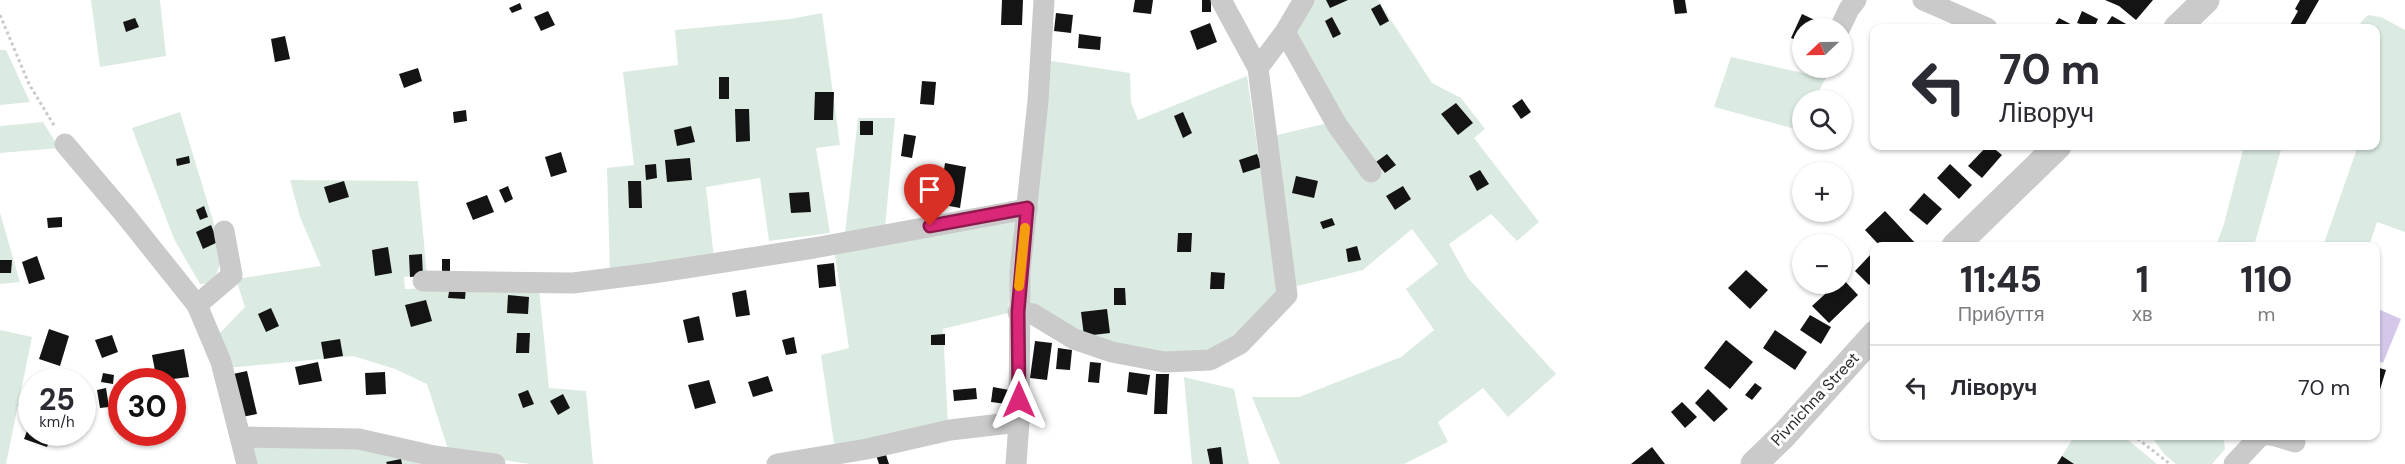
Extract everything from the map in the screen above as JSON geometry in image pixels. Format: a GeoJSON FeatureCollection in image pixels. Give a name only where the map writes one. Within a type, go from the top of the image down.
{"type":"FeatureCollection","features":[{"type":"Feature","properties":{"kind":"street"},"geometry":{"type":"LineString","coordinates":[[1016,464],[1019,422],[1018,312],[1038,100],[1044,0]]}},
{"type":"Feature","properties":{"kind":"street"},"geometry":{"type":"LineString","coordinates":[[1018,312],[1033,314],[1074,339],[1112,352],[1164,362],[1209,360],[1240,344],[1287,295],[1258,68],[1221,0]]}},
{"type":"Feature","properties":{"kind":"street"},"geometry":{"type":"LineString","coordinates":[[1258,68],[1285,32],[1304,0]]}},
{"type":"Feature","properties":{"kind":"street"},"geometry":{"type":"LineString","coordinates":[[1845,18],[1856,0]]}},
{"type":"Feature","properties":{"kind":"street"},"geometry":{"type":"LineString","coordinates":[[1923,0],[1978,24]]}},
{"type":"Feature","properties":{"kind":"street"},"geometry":{"type":"LineString","coordinates":[[2181,24],[2206,0]]}},
{"type":"Feature","properties":{"kind":"street"},"geometry":{"type":"LineString","coordinates":[[1285,32],[1337,125],[1371,172]]}},
{"type":"Feature","properties":{"kind":"street"},"geometry":{"type":"LineString","coordinates":[[64,144],[126,216],[196,305],[221,362],[247,464]]}},
{"type":"Feature","properties":{"kind":"street"},"geometry":{"type":"LineString","coordinates":[[1959,242],[2054,150]]}},
{"type":"Feature","properties":{"kind":"street"},"geometry":{"type":"LineString","coordinates":[[423,281],[584,282],[814,248],[1027,208]]}},
{"type":"Feature","properties":{"kind":"street"},"geometry":{"type":"LineString","coordinates":[[196,305],[232,275],[224,231]]}},
{"type":"Feature","properties":{"kind":"street","name":"Pivnichna Street"},"geometry":{"type":"LineString","coordinates":[[1754,464],[1783,436],[1870,340]]}},
{"type":"Feature","properties":{"kind":"street"},"geometry":{"type":"LineString","coordinates":[[777,464],[868,457],[950,430],[1019,422]]}},
{"type":"Feature","properties":{"kind":"street"},"geometry":{"type":"LineString","coordinates":[[240,437],[359,439],[434,456],[495,464]]}},
{"type":"Feature","properties":{"kind":"street"},"geometry":{"type":"LineString","coordinates":[[2234,464],[2257,440]]}},
{"type":"Feature","properties":{"kind":"street"},"geometry":{"type":"LineString","coordinates":[[2288,440],[2295,442]]}},
{"type":"Feature","properties":{"kind":"path"},"geometry":{"type":"LineString","coordinates":[[0,15],[29,84],[64,144]]}},
{"type":"Feature","properties":{"kind":"path"},"geometry":{"type":"LineString","coordinates":[[2139,440],[2170,464]]}},
{"type":"Feature","properties":{"kind":"shaded area"},"geometry":{"type":"Polygon","coordinates":[[[91,0],[160,0],[166,56],[100,67],[91,0]]]}},
{"type":"Feature","properties":{"kind":"shaded area"},"geometry":{"type":"Polygon","coordinates":[[[1313,0],[1378,0],[1432,83],[1461,98],[1485,129],[1474,138],[1539,222],[1517,241],[1491,214],[1449,244],[1468,278],[1556,374],[1508,417],[1483,388],[1438,422],[1448,442],[1404,464],[1280,464],[1252,397],[1299,397],[1401,357],[1434,330],[1406,289],[1438,264],[1412,229],[1363,270],[1293,287],[1273,136],[1328,123],[1293,34],[1313,0]]]}},
{"type":"Feature","properties":{"kind":"shaded area"},"geometry":{"type":"Polygon","coordinates":[[[822,13],[840,145],[816,148],[830,233],[769,241],[760,178],[706,187],[714,258],[610,272],[607,168],[634,165],[623,72],[678,65],[675,30],[790,19],[822,13]]]}},
{"type":"Feature","properties":{"kind":"shaded area"},"geometry":{"type":"Polygon","coordinates":[[[2368,15],[2381,17],[2405,30],[2405,232],[2377,222],[2370,242],[2324,242],[2357,150],[2380,150],[2380,24],[2360,24],[2368,15]]]}},
{"type":"Feature","properties":{"kind":"shaded area"},"geometry":{"type":"Polygon","coordinates":[[[0,50],[6,50],[30,102],[0,105],[0,50]]]}},
{"type":"Feature","properties":{"kind":"shaded area"},"geometry":{"type":"Polygon","coordinates":[[[1731,57],[1792,70],[1792,78],[1826,78],[1819,90],[1792,90],[1792,128],[1714,107],[1731,57]]]}},
{"type":"Feature","properties":{"kind":"shaded area"},"geometry":{"type":"Polygon","coordinates":[[[1045,60],[1130,73],[1131,102],[1138,120],[1247,76],[1278,293],[1237,339],[1208,354],[1190,356],[1099,343],[1027,302],[1045,60]]]}},
{"type":"Feature","properties":{"kind":"shaded area"},"geometry":{"type":"Polygon","coordinates":[[[180,112],[221,247],[218,271],[211,281],[200,284],[174,239],[132,128],[180,112]]]}},
{"type":"Feature","properties":{"kind":"shaded area"},"geometry":{"type":"Polygon","coordinates":[[[858,118],[895,118],[885,228],[845,234],[858,118]]]}},
{"type":"Feature","properties":{"kind":"shaded area"},"geometry":{"type":"Polygon","coordinates":[[[43,122],[59,148],[0,153],[0,126],[43,122]]]}},
{"type":"Feature","properties":{"kind":"shaded area"},"geometry":{"type":"Polygon","coordinates":[[[2243,150],[2281,150],[2255,242],[2217,242],[2243,150]]]}},
{"type":"Feature","properties":{"kind":"shaded area"},"geometry":{"type":"Polygon","coordinates":[[[290,180],[418,181],[427,275],[404,277],[405,289],[468,287],[539,289],[549,388],[586,391],[593,464],[530,464],[449,452],[427,384],[395,369],[353,356],[227,368],[216,337],[245,307],[236,279],[321,266],[300,217],[290,180]]]}},
{"type":"Feature","properties":{"kind":"shaded area"},"geometry":{"type":"Polygon","coordinates":[[[0,213],[20,282],[0,284],[0,213]]]}},
{"type":"Feature","properties":{"kind":"shaded area"},"geometry":{"type":"Polygon","coordinates":[[[1014,222],[1008,313],[943,329],[948,424],[835,450],[821,355],[849,348],[834,249],[1014,222]]]}},
{"type":"Feature","properties":{"kind":"shaded area"},"geometry":{"type":"Polygon","coordinates":[[[2380,310],[2401,319],[2383,363],[2380,362],[2380,310]]]}},
{"type":"Feature","properties":{"kind":"shaded area"},"geometry":{"type":"Polygon","coordinates":[[[0,330],[32,337],[26,368],[18,368],[18,405],[6,464],[0,464],[0,330]]]}},
{"type":"Feature","properties":{"kind":"shaded area"},"geometry":{"type":"Polygon","coordinates":[[[1184,377],[1234,389],[1249,464],[1192,464],[1184,377]]]}},
{"type":"Feature","properties":{"kind":"shaded area"},"geometry":{"type":"Polygon","coordinates":[[[2072,440],[2128,440],[2157,464],[2057,464],[2072,440]]]}},
{"type":"Feature","properties":{"kind":"shaded area"},"geometry":{"type":"Polygon","coordinates":[[[2154,440],[2224,440],[2225,449],[2212,464],[2176,464],[2164,454],[2154,440]]]}},
{"type":"Feature","properties":{"kind":"shaded area"},"geometry":{"type":"Polygon","coordinates":[[[253,443],[332,444],[443,464],[253,464],[253,443]]]}},
{"type":"Feature","properties":{"kind":"building"},"geometry":{"type":"Polygon","coordinates":[[[1002,0],[1023,0],[1022,25],[1001,25],[1002,0]]]}},
{"type":"Feature","properties":{"kind":"building"},"geometry":{"type":"Polygon","coordinates":[[[1135,0],[1153,0],[1151,14],[1133,12],[1135,0]]]}},
{"type":"Feature","properties":{"kind":"building"},"geometry":{"type":"Polygon","coordinates":[[[1202,0],[1211,0],[1211,12],[1202,12],[1202,0]]]}},
{"type":"Feature","properties":{"kind":"building"},"geometry":{"type":"Polygon","coordinates":[[[1326,0],[1348,0],[1330,8],[1326,0]]]}},
{"type":"Feature","properties":{"kind":"building"},"geometry":{"type":"Polygon","coordinates":[[[1673,0],[1685,0],[1687,13],[1675,14],[1673,0]]]}},
{"type":"Feature","properties":{"kind":"building"},"geometry":{"type":"Polygon","coordinates":[[[2105,0],[2153,0],[2136,20],[2119,6],[2105,0]]]}},
{"type":"Feature","properties":{"kind":"building"},"geometry":{"type":"Polygon","coordinates":[[[2300,0],[2319,0],[2305,24],[2291,24],[2298,11],[2295,9],[2300,0]]]}},
{"type":"Feature","properties":{"kind":"building"},"geometry":{"type":"Polygon","coordinates":[[[520,3],[522,9],[512,13],[509,8],[520,3]]]}},
{"type":"Feature","properties":{"kind":"building"},"geometry":{"type":"Polygon","coordinates":[[[1380,4],[1389,21],[1380,26],[1371,9],[1380,4]]]}},
{"type":"Feature","properties":{"kind":"building"},"geometry":{"type":"Polygon","coordinates":[[[548,11],[555,25],[541,31],[534,17],[548,11]]]}},
{"type":"Feature","properties":{"kind":"building"},"geometry":{"type":"Polygon","coordinates":[[[2082,11],[2098,19],[2096,24],[2077,23],[2082,11]]]}},
{"type":"Feature","properties":{"kind":"building"},"geometry":{"type":"Polygon","coordinates":[[[1056,13],[1073,15],[1071,33],[1054,31],[1056,13]]]}},
{"type":"Feature","properties":{"kind":"building"},"geometry":{"type":"Polygon","coordinates":[[[2112,16],[2126,24],[2107,24],[2112,16]]]}},
{"type":"Feature","properties":{"kind":"building"},"geometry":{"type":"Polygon","coordinates":[[[1332,17],[1341,34],[1333,38],[1325,21],[1332,17]]]}},
{"type":"Feature","properties":{"kind":"building"},"geometry":{"type":"Polygon","coordinates":[[[135,18],[139,27],[126,32],[123,22],[135,18]]]}},
{"type":"Feature","properties":{"kind":"building"},"geometry":{"type":"Polygon","coordinates":[[[2059,18],[2070,24],[2055,24],[2059,18]]]}},
{"type":"Feature","properties":{"kind":"building"},"geometry":{"type":"Polygon","coordinates":[[[1210,23],[1217,42],[1197,50],[1190,31],[1210,23]]]}},
{"type":"Feature","properties":{"kind":"building"},"geometry":{"type":"Polygon","coordinates":[[[1079,34],[1101,37],[1100,50],[1078,48],[1079,34]]]}},
{"type":"Feature","properties":{"kind":"building"},"geometry":{"type":"Polygon","coordinates":[[[285,36],[290,59],[275,62],[271,39],[285,36]]]}},
{"type":"Feature","properties":{"kind":"building"},"geometry":{"type":"Polygon","coordinates":[[[418,68],[422,81],[404,88],[399,74],[418,68]]]}},
{"type":"Feature","properties":{"kind":"building"},"geometry":{"type":"Polygon","coordinates":[[[719,77],[729,77],[729,99],[719,99],[719,77]]]}},
{"type":"Feature","properties":{"kind":"building"},"geometry":{"type":"Polygon","coordinates":[[[922,81],[936,82],[934,105],[920,104],[922,81]]]}},
{"type":"Feature","properties":{"kind":"building"},"geometry":{"type":"Polygon","coordinates":[[[815,92],[834,92],[833,120],[814,120],[815,92]]]}},
{"type":"Feature","properties":{"kind":"building"},"geometry":{"type":"Polygon","coordinates":[[[1522,99],[1531,112],[1521,119],[1512,106],[1522,99]]]}},
{"type":"Feature","properties":{"kind":"building"},"geometry":{"type":"Polygon","coordinates":[[[1456,103],[1473,123],[1458,135],[1441,114],[1456,103]]]}},
{"type":"Feature","properties":{"kind":"building"},"geometry":{"type":"Polygon","coordinates":[[[735,109],[749,109],[750,141],[736,142],[735,109]]]}},
{"type":"Feature","properties":{"kind":"building"},"geometry":{"type":"Polygon","coordinates":[[[466,110],[467,121],[454,123],[453,112],[466,110]]]}},
{"type":"Feature","properties":{"kind":"building"},"geometry":{"type":"Polygon","coordinates":[[[1183,112],[1192,133],[1183,138],[1174,116],[1183,112]]]}},
{"type":"Feature","properties":{"kind":"building"},"geometry":{"type":"Polygon","coordinates":[[[860,121],[873,121],[873,135],[860,135],[860,121]]]}},
{"type":"Feature","properties":{"kind":"building"},"geometry":{"type":"Polygon","coordinates":[[[691,126],[695,142],[677,146],[674,130],[691,126]]]}},
{"type":"Feature","properties":{"kind":"building"},"geometry":{"type":"Polygon","coordinates":[[[904,134],[916,136],[912,158],[901,156],[904,134]]]}},
{"type":"Feature","properties":{"kind":"building"},"geometry":{"type":"Polygon","coordinates":[[[1983,150],[1996,150],[2002,155],[1982,178],[1968,166],[1983,150]]]}},
{"type":"Feature","properties":{"kind":"building"},"geometry":{"type":"Polygon","coordinates":[[[561,152],[567,172],[551,177],[545,157],[561,152]]]}},
{"type":"Feature","properties":{"kind":"building"},"geometry":{"type":"Polygon","coordinates":[[[1257,154],[1262,167],[1243,173],[1239,160],[1257,154]]]}},
{"type":"Feature","properties":{"kind":"building"},"geometry":{"type":"Polygon","coordinates":[[[1387,154],[1396,165],[1385,173],[1376,162],[1387,154]]]}},
{"type":"Feature","properties":{"kind":"building"},"geometry":{"type":"Polygon","coordinates":[[[189,156],[190,163],[177,166],[176,159],[189,156]]]}},
{"type":"Feature","properties":{"kind":"building"},"geometry":{"type":"Polygon","coordinates":[[[690,158],[692,180],[667,182],[665,160],[690,158]]]}},
{"type":"Feature","properties":{"kind":"building"},"geometry":{"type":"Polygon","coordinates":[[[945,163],[966,167],[960,208],[939,204],[945,163]]]}},
{"type":"Feature","properties":{"kind":"building"},"geometry":{"type":"Polygon","coordinates":[[[656,164],[657,178],[646,180],[645,165],[656,164]]]}},
{"type":"Feature","properties":{"kind":"building"},"geometry":{"type":"Polygon","coordinates":[[[1950,164],[1972,185],[1959,199],[1937,178],[1950,164]]]}},
{"type":"Feature","properties":{"kind":"building"},"geometry":{"type":"Polygon","coordinates":[[[1480,170],[1489,184],[1477,191],[1469,176],[1480,170]]]}},
{"type":"Feature","properties":{"kind":"building"},"geometry":{"type":"Polygon","coordinates":[[[1296,176],[1318,181],[1314,198],[1292,193],[1296,176]]]}},
{"type":"Feature","properties":{"kind":"building"},"geometry":{"type":"Polygon","coordinates":[[[344,181],[349,197],[329,203],[324,187],[344,181]]]}},
{"type":"Feature","properties":{"kind":"building"},"geometry":{"type":"Polygon","coordinates":[[[628,181],[641,181],[642,208],[629,208],[628,181]]]}},
{"type":"Feature","properties":{"kind":"building"},"geometry":{"type":"Polygon","coordinates":[[[508,186],[513,199],[505,203],[499,190],[508,186]]]}},
{"type":"Feature","properties":{"kind":"building"},"geometry":{"type":"Polygon","coordinates":[[[1403,186],[1411,199],[1395,210],[1386,196],[1403,186]]]}},
{"type":"Feature","properties":{"kind":"building"},"geometry":{"type":"Polygon","coordinates":[[[809,192],[811,212],[791,213],[789,193],[809,192]]]}},
{"type":"Feature","properties":{"kind":"building"},"geometry":{"type":"Polygon","coordinates":[[[1924,193],[1942,209],[1927,225],[1909,210],[1924,193]]]}},
{"type":"Feature","properties":{"kind":"building"},"geometry":{"type":"Polygon","coordinates":[[[487,195],[494,212],[473,220],[466,203],[487,195]]]}},
{"type":"Feature","properties":{"kind":"building"},"geometry":{"type":"Polygon","coordinates":[[[204,206],[208,217],[200,220],[196,210],[204,206]]]}},
{"type":"Feature","properties":{"kind":"building"},"geometry":{"type":"Polygon","coordinates":[[[1885,211],[1914,242],[1876,242],[1865,230],[1885,211]]]}},
{"type":"Feature","properties":{"kind":"building"},"geometry":{"type":"Polygon","coordinates":[[[62,217],[62,227],[48,228],[47,218],[62,217]]]}},
{"type":"Feature","properties":{"kind":"building"},"geometry":{"type":"Polygon","coordinates":[[[1332,218],[1335,225],[1323,229],[1320,222],[1332,218]]]}},
{"type":"Feature","properties":{"kind":"building"},"geometry":{"type":"Polygon","coordinates":[[[211,225],[218,242],[203,249],[196,232],[211,225]]]}},
{"type":"Feature","properties":{"kind":"building"},"geometry":{"type":"Polygon","coordinates":[[[1178,233],[1192,233],[1191,252],[1177,252],[1178,233]]]}},
{"type":"Feature","properties":{"kind":"building"},"geometry":{"type":"Polygon","coordinates":[[[1357,246],[1361,260],[1348,262],[1346,249],[1357,246]]]}},
{"type":"Feature","properties":{"kind":"building"},"geometry":{"type":"Polygon","coordinates":[[[388,247],[392,273],[375,276],[372,250],[388,247]]]}},
{"type":"Feature","properties":{"kind":"building"},"geometry":{"type":"Polygon","coordinates":[[[422,254],[423,276],[410,277],[409,255],[422,254]]]}},
{"type":"Feature","properties":{"kind":"building"},"geometry":{"type":"Polygon","coordinates":[[[1870,255],[1869,285],[1855,271],[1870,255]]]}},
{"type":"Feature","properties":{"kind":"building"},"geometry":{"type":"Polygon","coordinates":[[[37,256],[45,279],[29,284],[22,262],[37,256]]]}},
{"type":"Feature","properties":{"kind":"building"},"geometry":{"type":"Polygon","coordinates":[[[442,259],[450,259],[450,275],[442,275],[442,259]]]}},
{"type":"Feature","properties":{"kind":"building"},"geometry":{"type":"Polygon","coordinates":[[[0,260],[12,260],[11,273],[0,273],[0,260]]]}},
{"type":"Feature","properties":{"kind":"building"},"geometry":{"type":"Polygon","coordinates":[[[834,263],[836,286],[819,288],[817,265],[834,263]]]}},
{"type":"Feature","properties":{"kind":"building"},"geometry":{"type":"Polygon","coordinates":[[[1746,270],[1768,290],[1750,309],[1728,288],[1746,270]]]}},
{"type":"Feature","properties":{"kind":"building"},"geometry":{"type":"Polygon","coordinates":[[[1211,272],[1225,273],[1224,289],[1210,289],[1211,272]]]}},
{"type":"Feature","properties":{"kind":"building"},"geometry":{"type":"Polygon","coordinates":[[[450,286],[466,287],[465,299],[448,298],[450,286]]]}},
{"type":"Feature","properties":{"kind":"building"},"geometry":{"type":"Polygon","coordinates":[[[1114,288],[1125,288],[1126,305],[1114,305],[1114,288]]]}},
{"type":"Feature","properties":{"kind":"building"},"geometry":{"type":"Polygon","coordinates":[[[1852,289],[1858,295],[1829,323],[1812,306],[1825,294],[1852,294],[1852,289]]]}},
{"type":"Feature","properties":{"kind":"building"},"geometry":{"type":"Polygon","coordinates":[[[746,290],[750,315],[736,317],[732,293],[746,290]]]}},
{"type":"Feature","properties":{"kind":"building"},"geometry":{"type":"Polygon","coordinates":[[[508,295],[529,297],[528,314],[507,313],[508,295]]]}},
{"type":"Feature","properties":{"kind":"building"},"geometry":{"type":"Polygon","coordinates":[[[426,300],[432,321],[411,327],[405,305],[426,300]]]}},
{"type":"Feature","properties":{"kind":"building"},"geometry":{"type":"Polygon","coordinates":[[[271,308],[279,326],[266,332],[258,314],[271,308]]]}},
{"type":"Feature","properties":{"kind":"building"},"geometry":{"type":"Polygon","coordinates":[[[1107,309],[1110,333],[1084,336],[1081,312],[1107,309]]]}},
{"type":"Feature","properties":{"kind":"building"},"geometry":{"type":"Polygon","coordinates":[[[1810,315],[1831,327],[1821,344],[1800,330],[1810,315]]]}},
{"type":"Feature","properties":{"kind":"building"},"geometry":{"type":"Polygon","coordinates":[[[699,316],[704,340],[688,343],[683,320],[699,316]]]}},
{"type":"Feature","properties":{"kind":"building"},"geometry":{"type":"Polygon","coordinates":[[[49,329],[69,336],[60,366],[39,359],[49,329]]]}},
{"type":"Feature","properties":{"kind":"building"},"geometry":{"type":"Polygon","coordinates":[[[1775,330],[1807,352],[1795,370],[1763,348],[1775,330]]]}},
{"type":"Feature","properties":{"kind":"building"},"geometry":{"type":"Polygon","coordinates":[[[517,333],[530,333],[529,353],[516,353],[517,333]]]}},
{"type":"Feature","properties":{"kind":"building"},"geometry":{"type":"Polygon","coordinates":[[[945,334],[945,345],[931,345],[931,335],[945,334]]]}},
{"type":"Feature","properties":{"kind":"building"},"geometry":{"type":"Polygon","coordinates":[[[112,335],[118,352],[102,358],[95,340],[112,335]]]}},
{"type":"Feature","properties":{"kind":"building"},"geometry":{"type":"Polygon","coordinates":[[[794,337],[797,353],[786,355],[782,340],[794,337]]]}},
{"type":"Feature","properties":{"kind":"building"},"geometry":{"type":"Polygon","coordinates":[[[340,339],[343,356],[324,359],[321,342],[340,339]]]}},
{"type":"Feature","properties":{"kind":"building"},"geometry":{"type":"Polygon","coordinates":[[[1726,340],[1753,362],[1730,389],[1704,368],[1726,340]]]}},
{"type":"Feature","properties":{"kind":"building"},"geometry":{"type":"Polygon","coordinates":[[[1035,341],[1052,343],[1047,380],[1030,378],[1035,341]]]}},
{"type":"Feature","properties":{"kind":"building"},"geometry":{"type":"Polygon","coordinates":[[[1058,348],[1072,350],[1070,370],[1056,369],[1058,348]]]}},
{"type":"Feature","properties":{"kind":"building"},"geometry":{"type":"Polygon","coordinates":[[[184,349],[189,377],[186,377],[186,368],[154,368],[152,355],[184,349]]]}},
{"type":"Feature","properties":{"kind":"building"},"geometry":{"type":"Polygon","coordinates":[[[318,362],[322,381],[299,385],[295,367],[318,362]]]}},
{"type":"Feature","properties":{"kind":"building"},"geometry":{"type":"Polygon","coordinates":[[[1090,362],[1101,363],[1099,383],[1088,382],[1090,362]]]}},
{"type":"Feature","properties":{"kind":"building"},"geometry":{"type":"Polygon","coordinates":[[[2380,368],[2386,370],[2380,389],[2380,368]]]}},
{"type":"Feature","properties":{"kind":"building"},"geometry":{"type":"Polygon","coordinates":[[[247,371],[257,414],[242,417],[233,374],[247,371]]]}},
{"type":"Feature","properties":{"kind":"building"},"geometry":{"type":"Polygon","coordinates":[[[385,372],[386,394],[366,395],[365,373],[385,372]]]}},
{"type":"Feature","properties":{"kind":"building"},"geometry":{"type":"Polygon","coordinates":[[[1129,372],[1150,375],[1147,395],[1127,392],[1129,372]]]}},
{"type":"Feature","properties":{"kind":"building"},"geometry":{"type":"Polygon","coordinates":[[[103,373],[108,374],[108,383],[101,382],[103,373]]]}},
{"type":"Feature","properties":{"kind":"building"},"geometry":{"type":"Polygon","coordinates":[[[1156,374],[1169,374],[1167,414],[1154,414],[1156,374]]]}},
{"type":"Feature","properties":{"kind":"building"},"geometry":{"type":"Polygon","coordinates":[[[768,376],[773,391],[753,397],[748,382],[768,376]]]}},
{"type":"Feature","properties":{"kind":"building"},"geometry":{"type":"Polygon","coordinates":[[[709,380],[716,403],[695,409],[688,385],[709,380]]]}},
{"type":"Feature","properties":{"kind":"building"},"geometry":{"type":"Polygon","coordinates":[[[1755,383],[1762,388],[1752,400],[1745,395],[1755,383]]]}},
{"type":"Feature","properties":{"kind":"building"},"geometry":{"type":"Polygon","coordinates":[[[993,387],[1009,390],[1007,404],[991,402],[993,387]]]}},
{"type":"Feature","properties":{"kind":"building"},"geometry":{"type":"Polygon","coordinates":[[[106,388],[108,407],[100,408],[97,390],[106,388]]]}},
{"type":"Feature","properties":{"kind":"building"},"geometry":{"type":"Polygon","coordinates":[[[976,388],[977,399],[954,401],[953,390],[976,388]]]}},
{"type":"Feature","properties":{"kind":"building"},"geometry":{"type":"Polygon","coordinates":[[[1708,389],[1728,409],[1714,422],[1695,403],[1708,389]]]}},
{"type":"Feature","properties":{"kind":"building"},"geometry":{"type":"Polygon","coordinates":[[[528,390],[534,404],[523,408],[518,394],[528,390]]]}},
{"type":"Feature","properties":{"kind":"building"},"geometry":{"type":"Polygon","coordinates":[[[563,394],[570,408],[558,415],[550,401],[563,394]]]}},
{"type":"Feature","properties":{"kind":"building"},"geometry":{"type":"Polygon","coordinates":[[[1682,402],[1697,417],[1685,428],[1671,412],[1682,402]]]}},
{"type":"Feature","properties":{"kind":"building"},"geometry":{"type":"Polygon","coordinates":[[[1221,447],[1223,464],[1210,464],[1207,449],[1221,447]]]}},
{"type":"Feature","properties":{"kind":"building"},"geometry":{"type":"Polygon","coordinates":[[[1652,447],[1665,464],[1631,464],[1652,447]]]}},
{"type":"Feature","properties":{"kind":"building"},"geometry":{"type":"Polygon","coordinates":[[[885,452],[889,464],[879,464],[876,455],[885,452]]]}},
{"type":"Feature","properties":{"kind":"building"},"geometry":{"type":"Polygon","coordinates":[[[2062,456],[2074,464],[2057,464],[2062,456]]]}},
{"type":"Feature","properties":{"kind":"building"},"geometry":{"type":"Polygon","coordinates":[[[401,459],[402,464],[387,464],[386,462],[401,459]]]}},
{"type":"Feature","properties":{"kind":"slow traffic"},"geometry":{"type":"LineString","coordinates":[[1019,286],[1025,228]]}},
{"type":"Feature","properties":{"kind":"route"},"geometry":{"type":"LineString","coordinates":[[930,226],[1027,208],[1018,312],[1019,400]]}}]}
